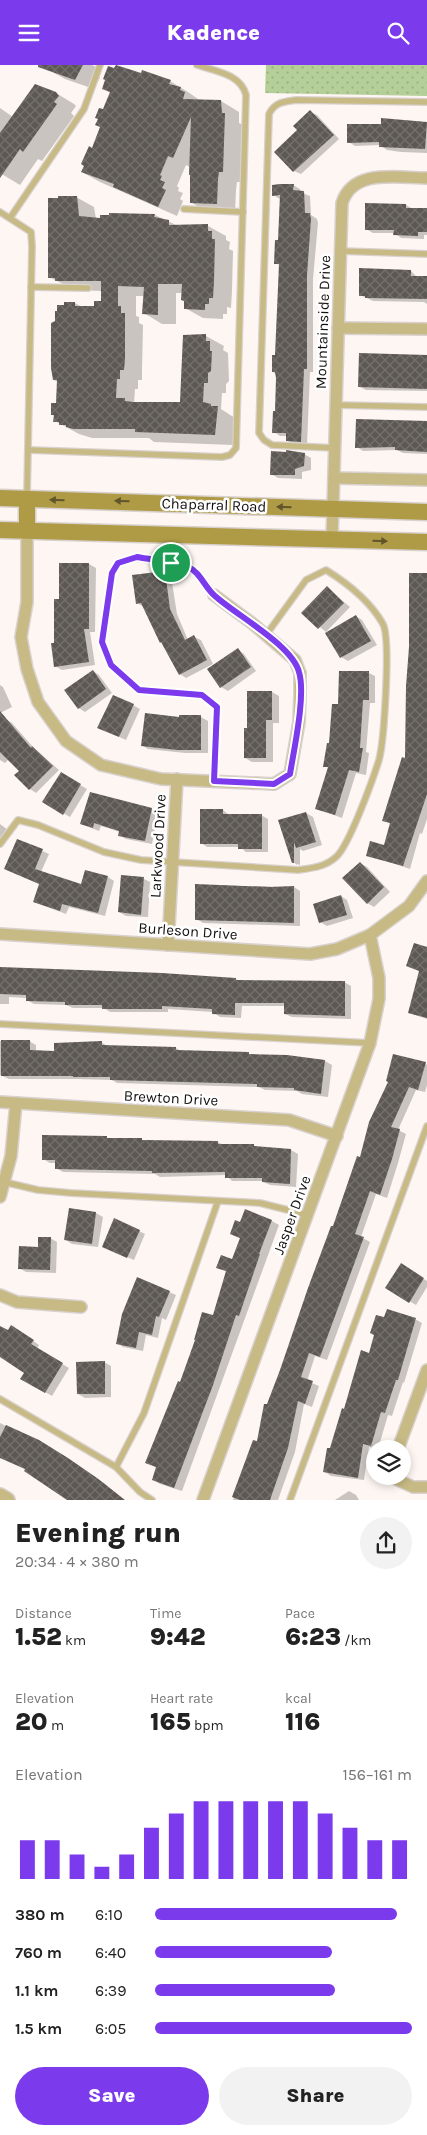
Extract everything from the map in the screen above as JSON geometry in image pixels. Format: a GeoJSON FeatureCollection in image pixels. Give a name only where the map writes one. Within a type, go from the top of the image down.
{"type":"FeatureCollection","features":[{"type":"Feature","properties":{"kind":"main road","name":"Chaparral Road"},"geometry":{"type":"LineString","coordinates":[[0,498],[427,512]]}},
{"type":"Feature","properties":{"kind":"main road"},"geometry":{"type":"LineString","coordinates":[[27,499],[27,531]]}},
{"type":"Feature","properties":{"kind":"main road","name":"Chaparral Road"},"geometry":{"type":"LineString","coordinates":[[0,530],[427,542]]}},
{"type":"Feature","properties":{"kind":"street","name":"Mountainside Drive"},"geometry":{"type":"LineString","coordinates":[[332,539],[342,203],[349,188],[355,183],[371,178],[427,178]]}},
{"type":"Feature","properties":{"kind":"street"},"geometry":{"type":"LineString","coordinates":[[338,328],[427,329]]}},
{"type":"Feature","properties":{"kind":"street"},"geometry":{"type":"LineString","coordinates":[[334,478],[427,480]]}},
{"type":"Feature","properties":{"kind":"street"},"geometry":{"type":"LineString","coordinates":[[27,531],[27,602],[21,637],[27,669],[38,702],[66,741],[101,765],[161,779],[274,784],[290,774],[299,722],[300,673],[295,660],[214,595]]}},
{"type":"Feature","properties":{"kind":"street","name":"Larkwood Drive"},"geometry":{"type":"LineString","coordinates":[[168,945],[177,779]]}},
{"type":"Feature","properties":{"kind":"street","name":"Burleson Drive"},"geometry":{"type":"LineString","coordinates":[[0,934],[310,954],[337,949],[370,935],[409,907],[427,881]]}},
{"type":"Feature","properties":{"kind":"street","name":"Jasper Drive"},"geometry":{"type":"LineString","coordinates":[[203,1500],[370,1043],[379,999],[379,977],[370,935]]}},
{"type":"Feature","properties":{"kind":"street","name":"Brewton Drive"},"geometry":{"type":"LineString","coordinates":[[0,1103],[289,1120],[337,1136]]}},
{"type":"Feature","properties":{"kind":"street"},"geometry":{"type":"LineString","coordinates":[[0,1197],[12,1147],[16,1103]]}},
{"type":"Feature","properties":{"kind":"street"},"geometry":{"type":"LineString","coordinates":[[0,1295],[17,1302],[81,1307]]}},
{"type":"Feature","properties":{"kind":"street"},"geometry":{"type":"LineString","coordinates":[[402,1440],[422,1397],[427,1370]]}},
{"type":"Feature","properties":{"kind":"street"},"geometry":{"type":"LineString","coordinates":[[409,1485],[413,1487],[427,1487]]}},
{"type":"Feature","properties":{"kind":"street"},"geometry":{"type":"LineString","coordinates":[[0,1497],[7,1500]]}},
{"type":"Feature","properties":{"kind":"lane"},"geometry":{"type":"LineString","coordinates":[[10,218],[84,109],[100,65]]}},
{"type":"Feature","properties":{"kind":"lane"},"geometry":{"type":"LineString","coordinates":[[29,450],[222,457],[226,457],[234,452],[236,443],[245,90],[238,80],[197,65]]}},
{"type":"Feature","properties":{"kind":"lane"},"geometry":{"type":"LineString","coordinates":[[335,448],[272,445],[264,440],[259,433],[269,114],[273,106],[282,102],[296,100],[427,102]]}},
{"type":"Feature","properties":{"kind":"lane"},"geometry":{"type":"LineString","coordinates":[[184,209],[243,212]]}},
{"type":"Feature","properties":{"kind":"lane"},"geometry":{"type":"LineString","coordinates":[[0,212],[31,232],[27,499]]}},
{"type":"Feature","properties":{"kind":"lane"},"geometry":{"type":"LineString","coordinates":[[340,251],[427,254]]}},
{"type":"Feature","properties":{"kind":"lane"},"geometry":{"type":"LineString","coordinates":[[31,287],[88,288]]}},
{"type":"Feature","properties":{"kind":"lane"},"geometry":{"type":"LineString","coordinates":[[336,405],[427,407]]}},
{"type":"Feature","properties":{"kind":"lane"},"geometry":{"type":"LineString","coordinates":[[214,595],[199,575],[187,567],[137,557],[118,563],[112,573],[102,642],[111,665],[139,690],[202,695],[217,707],[214,781]]}},
{"type":"Feature","properties":{"kind":"lane"},"geometry":{"type":"LineString","coordinates":[[0,844],[18,821],[38,825],[104,852],[141,860],[298,870],[323,867],[337,856],[348,840],[379,759],[387,647],[384,625],[348,584],[326,569],[306,580],[266,635]]}},
{"type":"Feature","properties":{"kind":"lane"},"geometry":{"type":"LineString","coordinates":[[0,1025],[370,1043]]}},
{"type":"Feature","properties":{"kind":"lane"},"geometry":{"type":"LineString","coordinates":[[290,1500],[427,1126]]}},
{"type":"Feature","properties":{"kind":"lane"},"geometry":{"type":"LineString","coordinates":[[4,1182],[38,1190],[71,1193],[260,1203],[308,1215]]}},
{"type":"Feature","properties":{"kind":"lane"},"geometry":{"type":"LineString","coordinates":[[116,1467],[144,1413],[218,1201]]}},
{"type":"Feature","properties":{"kind":"lane"},"geometry":{"type":"LineString","coordinates":[[0,1399],[116,1467],[140,1492],[152,1500]]}},
{"type":"Feature","properties":{"kind":"green space"},"geometry":{"type":"Polygon","coordinates":[[[266,65],[427,65],[427,96],[265,93],[266,65]]]}},
{"type":"Feature","properties":{"kind":"building"},"geometry":{"type":"Polygon","coordinates":[[[38,65],[83,65],[75,80],[38,67],[38,65]]]}},
{"type":"Feature","properties":{"kind":"building"},"geometry":{"type":"Polygon","coordinates":[[[116,65],[141,73],[142,70],[171,80],[169,84],[181,87],[180,90],[185,92],[183,99],[221,100],[222,113],[225,113],[223,172],[219,172],[217,204],[190,203],[191,117],[173,158],[168,156],[160,175],[162,176],[160,180],[165,182],[162,188],[166,190],[158,207],[113,187],[114,184],[81,172],[84,166],[81,164],[89,146],[92,148],[100,127],[95,125],[98,119],[95,118],[99,108],[103,109],[110,92],[102,89],[105,80],[103,79],[108,66],[114,68],[116,65]]]}},
{"type":"Feature","properties":{"kind":"building"},"geometry":{"type":"Polygon","coordinates":[[[35,84],[56,92],[59,96],[54,102],[57,104],[23,152],[20,149],[0,178],[0,133],[35,84]]]}},
{"type":"Feature","properties":{"kind":"building"},"geometry":{"type":"Polygon","coordinates":[[[310,110],[334,135],[293,172],[274,152],[297,130],[293,126],[310,110]]]}},
{"type":"Feature","properties":{"kind":"building"},"geometry":{"type":"Polygon","coordinates":[[[381,118],[427,122],[425,149],[379,147],[379,142],[347,143],[347,124],[381,124],[381,118]]]}},
{"type":"Feature","properties":{"kind":"building"},"geometry":{"type":"Polygon","coordinates":[[[294,184],[293,190],[304,191],[305,213],[310,213],[311,219],[307,275],[307,369],[304,369],[301,442],[286,441],[286,433],[272,433],[276,378],[275,372],[272,372],[272,355],[275,355],[279,264],[274,264],[275,240],[278,240],[280,195],[272,196],[272,185],[294,184]]]}},
{"type":"Feature","properties":{"kind":"building"},"geometry":{"type":"Polygon","coordinates":[[[58,196],[77,196],[79,216],[100,218],[100,215],[109,215],[109,213],[155,214],[154,217],[169,220],[169,225],[208,224],[208,231],[212,231],[212,239],[215,239],[214,281],[213,298],[209,298],[209,304],[205,304],[205,310],[184,309],[184,301],[181,300],[182,284],[158,284],[158,315],[142,314],[144,287],[118,286],[118,306],[121,306],[121,313],[125,313],[125,359],[124,370],[120,370],[120,379],[117,379],[116,398],[125,398],[125,401],[133,402],[180,402],[183,335],[206,334],[206,341],[210,341],[210,351],[212,351],[211,371],[208,373],[208,383],[204,383],[203,402],[211,404],[211,406],[218,406],[215,435],[135,432],[135,429],[73,429],[66,427],[66,425],[59,425],[59,422],[53,422],[54,415],[51,415],[51,403],[56,403],[57,380],[53,380],[51,368],[51,323],[55,321],[57,305],[64,305],[64,302],[75,302],[75,306],[94,306],[94,301],[101,301],[101,281],[55,281],[55,278],[48,278],[48,198],[58,198],[58,196]]]}},
{"type":"Feature","properties":{"kind":"building"},"geometry":{"type":"Polygon","coordinates":[[[365,203],[406,204],[406,208],[427,208],[427,232],[418,232],[418,236],[393,235],[394,230],[365,230],[365,203]]]}},
{"type":"Feature","properties":{"kind":"building"},"geometry":{"type":"Polygon","coordinates":[[[359,268],[411,270],[411,276],[427,276],[427,299],[365,298],[365,296],[359,296],[359,268]]]}},
{"type":"Feature","properties":{"kind":"building"},"geometry":{"type":"Polygon","coordinates":[[[359,353],[427,355],[427,389],[358,387],[359,353]]]}},
{"type":"Feature","properties":{"kind":"building"},"geometry":{"type":"Polygon","coordinates":[[[356,419],[427,421],[427,452],[395,450],[395,447],[355,448],[356,419]]]}},
{"type":"Feature","properties":{"kind":"building"},"geometry":{"type":"Polygon","coordinates":[[[286,450],[305,453],[304,466],[295,469],[295,475],[270,475],[271,451],[286,452],[286,450]]]}},
{"type":"Feature","properties":{"kind":"building"},"geometry":{"type":"Polygon","coordinates":[[[59,563],[89,563],[89,629],[84,629],[89,662],[54,667],[51,643],[54,643],[54,599],[59,599],[59,563]]]}},
{"type":"Feature","properties":{"kind":"building"},"geometry":{"type":"Polygon","coordinates":[[[165,571],[170,609],[185,640],[194,635],[207,660],[179,675],[160,643],[141,603],[136,604],[132,575],[165,571]]]}},
{"type":"Feature","properties":{"kind":"building"},"geometry":{"type":"Polygon","coordinates":[[[409,573],[427,573],[427,794],[403,866],[366,856],[370,841],[384,845],[390,823],[382,821],[402,757],[405,758],[406,686],[409,647],[409,573]]]}},
{"type":"Feature","properties":{"kind":"building"},"geometry":{"type":"Polygon","coordinates":[[[327,586],[344,603],[318,629],[301,613],[327,586]]]}},
{"type":"Feature","properties":{"kind":"building"},"geometry":{"type":"Polygon","coordinates":[[[356,615],[371,641],[340,658],[325,633],[356,615]]]}},
{"type":"Feature","properties":{"kind":"building"},"geometry":{"type":"Polygon","coordinates":[[[238,648],[251,667],[220,688],[207,669],[238,648]]]}},
{"type":"Feature","properties":{"kind":"building"},"geometry":{"type":"Polygon","coordinates":[[[93,670],[106,689],[78,709],[64,690],[93,670]]]}},
{"type":"Feature","properties":{"kind":"building"},"geometry":{"type":"Polygon","coordinates":[[[339,671],[369,671],[369,700],[363,700],[360,748],[363,748],[359,772],[349,770],[335,815],[315,809],[328,767],[323,767],[327,743],[329,743],[332,704],[338,704],[339,671]]]}},
{"type":"Feature","properties":{"kind":"building"},"geometry":{"type":"Polygon","coordinates":[[[247,691],[272,691],[272,720],[266,720],[266,758],[244,758],[244,728],[247,728],[247,691]]]}},
{"type":"Feature","properties":{"kind":"building"},"geometry":{"type":"Polygon","coordinates":[[[113,695],[134,704],[119,737],[97,728],[113,695]]]}},
{"type":"Feature","properties":{"kind":"building"},"geometry":{"type":"Polygon","coordinates":[[[0,711],[31,748],[32,746],[53,766],[29,790],[14,775],[19,771],[0,752],[0,711]]]}},
{"type":"Feature","properties":{"kind":"building"},"geometry":{"type":"Polygon","coordinates":[[[145,713],[179,717],[179,715],[201,715],[201,750],[177,750],[141,746],[145,713]]]}},
{"type":"Feature","properties":{"kind":"building"},"geometry":{"type":"Polygon","coordinates":[[[61,772],[81,784],[63,815],[42,802],[61,772]]]}},
{"type":"Feature","properties":{"kind":"building"},"geometry":{"type":"Polygon","coordinates":[[[90,792],[152,808],[145,841],[118,836],[119,831],[94,823],[93,828],[80,824],[90,792]]]}},
{"type":"Feature","properties":{"kind":"building"},"geometry":{"type":"Polygon","coordinates":[[[200,809],[223,809],[223,814],[262,814],[262,849],[238,849],[238,844],[200,844],[200,809]]]}},
{"type":"Feature","properties":{"kind":"building"},"geometry":{"type":"Polygon","coordinates":[[[306,812],[316,842],[296,848],[294,842],[294,863],[292,863],[278,820],[306,812]]]}},
{"type":"Feature","properties":{"kind":"building"},"geometry":{"type":"Polygon","coordinates":[[[17,839],[43,849],[35,869],[81,884],[85,870],[108,876],[98,913],[62,904],[60,911],[33,902],[39,884],[4,869],[17,839]]]}},
{"type":"Feature","properties":{"kind":"building"},"geometry":{"type":"Polygon","coordinates":[[[360,862],[384,887],[367,904],[342,878],[360,862]]]}},
{"type":"Feature","properties":{"kind":"building"},"geometry":{"type":"Polygon","coordinates":[[[121,875],[144,877],[141,915],[118,912],[121,875]]]}},
{"type":"Feature","properties":{"kind":"building"},"geometry":{"type":"Polygon","coordinates":[[[195,884],[294,886],[294,923],[195,920],[195,884]]]}},
{"type":"Feature","properties":{"kind":"building"},"geometry":{"type":"Polygon","coordinates":[[[341,895],[347,915],[319,923],[313,904],[341,895]]]}},
{"type":"Feature","properties":{"kind":"building"},"geometry":{"type":"Polygon","coordinates":[[[414,943],[427,947],[427,1018],[408,1013],[419,971],[406,966],[414,943]]]}},
{"type":"Feature","properties":{"kind":"building"},"geometry":{"type":"Polygon","coordinates":[[[0,967],[162,973],[236,978],[236,980],[345,981],[345,1016],[284,1014],[284,1003],[235,1003],[235,1015],[212,1014],[212,1009],[162,1006],[162,1009],[102,1009],[102,1005],[65,1005],[65,1002],[26,1001],[26,995],[0,994],[0,967]]]}},
{"type":"Feature","properties":{"kind":"building"},"geometry":{"type":"Polygon","coordinates":[[[1,1040],[30,1040],[30,1050],[54,1051],[54,1043],[102,1041],[102,1045],[176,1047],[176,1050],[249,1052],[249,1054],[287,1055],[325,1060],[321,1094],[294,1090],[294,1088],[257,1087],[257,1084],[110,1080],[110,1077],[1,1076],[1,1040]]]}},
{"type":"Feature","properties":{"kind":"building"},"geometry":{"type":"Polygon","coordinates":[[[393,1054],[426,1062],[418,1090],[409,1087],[391,1127],[400,1129],[392,1159],[380,1195],[370,1191],[355,1234],[364,1237],[320,1357],[309,1353],[301,1377],[313,1381],[305,1404],[298,1401],[288,1448],[270,1500],[240,1500],[232,1497],[253,1440],[257,1441],[264,1404],[267,1404],[280,1370],[357,1156],[360,1157],[369,1122],[388,1082],[386,1081],[393,1054]]]}},
{"type":"Feature","properties":{"kind":"building"},"geometry":{"type":"Polygon","coordinates":[[[42,1135],[107,1136],[107,1138],[142,1138],[142,1140],[218,1141],[218,1144],[254,1144],[254,1146],[291,1149],[290,1184],[262,1182],[262,1178],[225,1178],[225,1172],[152,1173],[152,1171],[55,1169],[55,1160],[42,1160],[42,1135]]]}},
{"type":"Feature","properties":{"kind":"building"},"geometry":{"type":"Polygon","coordinates":[[[69,1208],[96,1212],[92,1244],[64,1240],[69,1208]]]}},
{"type":"Feature","properties":{"kind":"building"},"geometry":{"type":"Polygon","coordinates":[[[245,1209],[272,1220],[239,1316],[236,1315],[213,1385],[174,1488],[152,1480],[156,1467],[145,1463],[178,1381],[180,1382],[195,1340],[202,1312],[213,1315],[226,1271],[216,1268],[221,1255],[232,1259],[240,1238],[230,1234],[235,1220],[240,1222],[245,1209]]]}},
{"type":"Feature","properties":{"kind":"building"},"geometry":{"type":"Polygon","coordinates":[[[114,1218],[140,1230],[127,1258],[102,1247],[114,1218]]]}},
{"type":"Feature","properties":{"kind":"building"},"geometry":{"type":"Polygon","coordinates":[[[38,1237],[51,1237],[50,1270],[18,1269],[19,1246],[38,1247],[38,1237]]]}},
{"type":"Feature","properties":{"kind":"building"},"geometry":{"type":"Polygon","coordinates":[[[401,1263],[424,1278],[409,1303],[385,1288],[401,1263]]]}},
{"type":"Feature","properties":{"kind":"building"},"geometry":{"type":"Polygon","coordinates":[[[137,1277],[170,1291],[159,1317],[156,1316],[152,1335],[139,1332],[136,1348],[116,1344],[122,1314],[137,1277]]]}},
{"type":"Feature","properties":{"kind":"building"},"geometry":{"type":"Polygon","coordinates":[[[387,1309],[416,1318],[398,1380],[396,1380],[385,1413],[381,1412],[373,1440],[366,1440],[366,1445],[363,1444],[358,1478],[323,1472],[327,1448],[330,1448],[342,1408],[344,1409],[361,1350],[369,1353],[374,1335],[370,1333],[376,1315],[384,1317],[387,1309]]]}},
{"type":"Feature","properties":{"kind":"building"},"geometry":{"type":"Polygon","coordinates":[[[11,1325],[34,1340],[31,1344],[63,1363],[45,1393],[20,1379],[24,1373],[0,1357],[0,1326],[8,1330],[11,1325]]]}},
{"type":"Feature","properties":{"kind":"building"},"geometry":{"type":"Polygon","coordinates":[[[105,1361],[105,1394],[77,1394],[76,1362],[105,1361]]]}},
{"type":"Feature","properties":{"kind":"building"},"geometry":{"type":"Polygon","coordinates":[[[6,1425],[39,1440],[68,1458],[125,1500],[67,1500],[24,1471],[25,1469],[0,1458],[0,1437],[6,1425]]]}},
{"type":"Feature","properties":{"kind":"route"},"geometry":{"type":"LineString","coordinates":[[137,557],[171,563],[187,567],[199,575],[214,595],[253,624],[295,660],[300,673],[299,722],[290,774],[282,781],[274,784],[214,781],[217,707],[202,695],[139,690],[111,665],[102,642],[112,573],[118,563],[137,557]]}}]}
